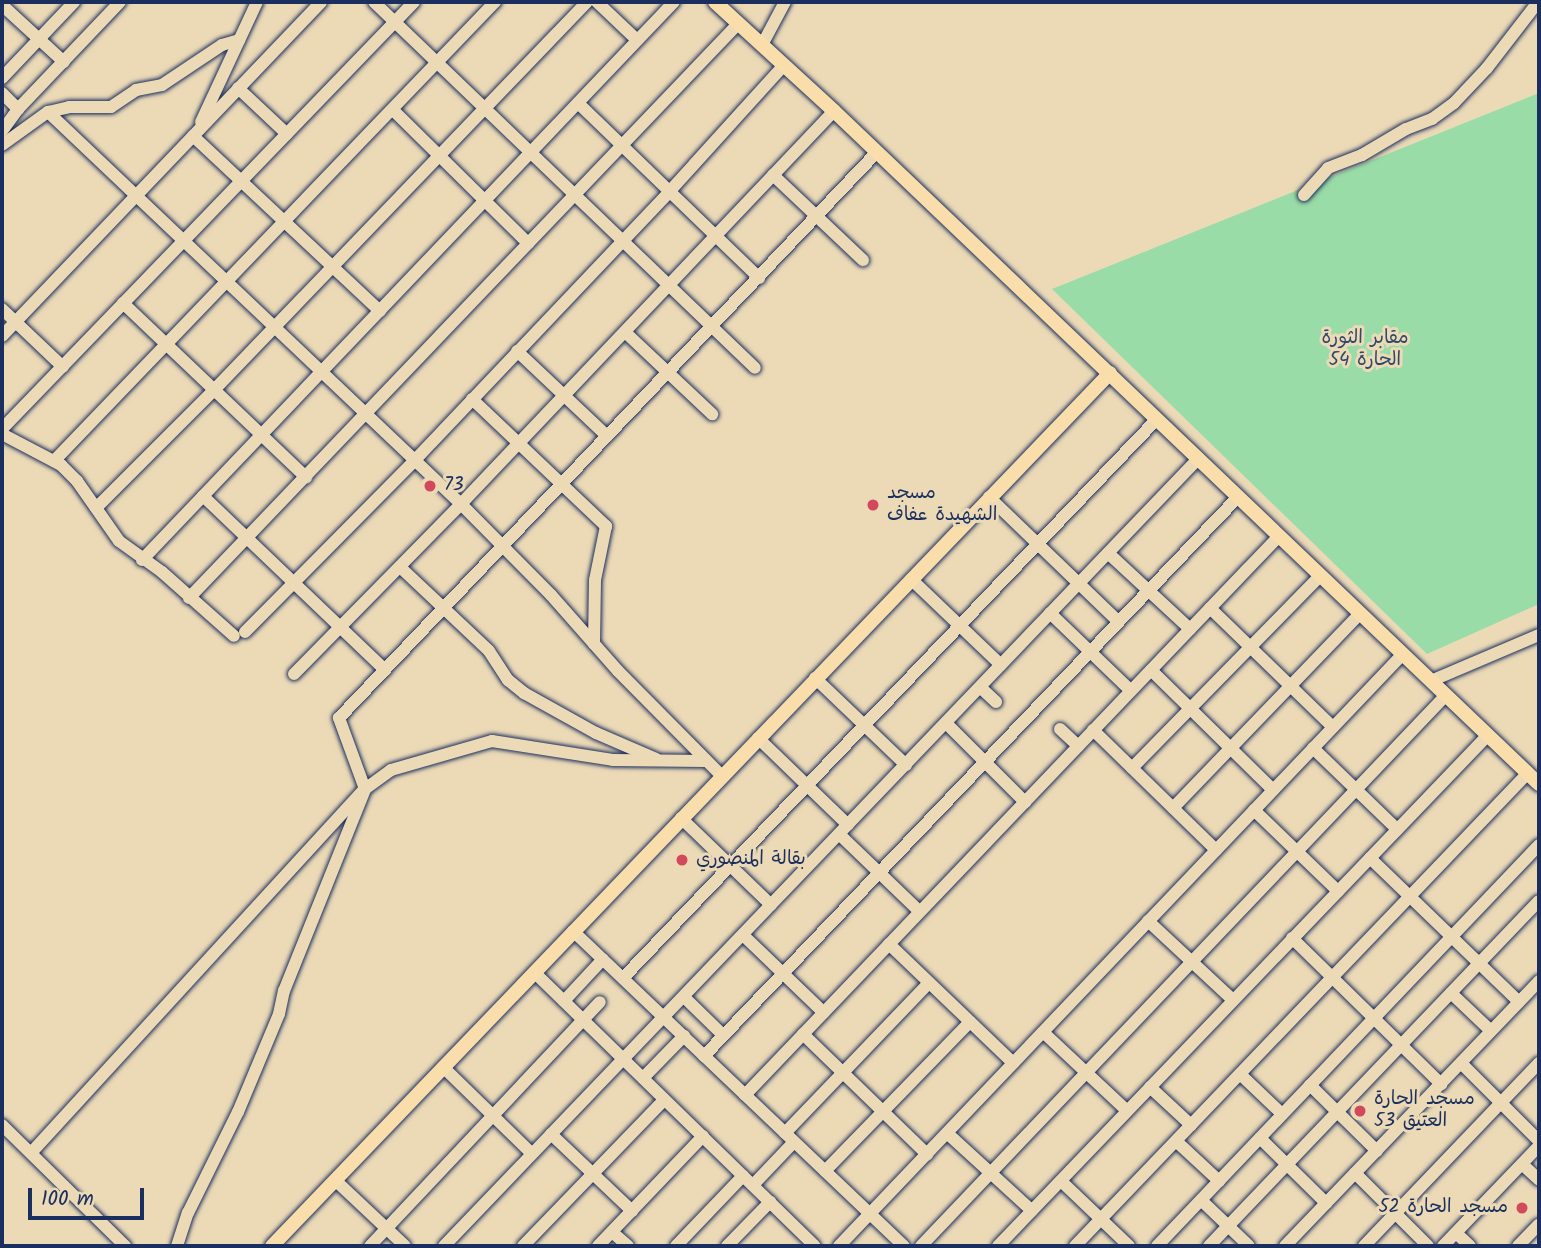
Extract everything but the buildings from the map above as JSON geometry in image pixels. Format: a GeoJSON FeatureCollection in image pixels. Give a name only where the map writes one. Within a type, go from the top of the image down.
{"type":"FeatureCollection","features":[{"type":"Feature","properties":{"kind":"main road"},"geometry":{"type":"LineString","coordinates":[[715,2],[834,111],[1539,784]]}},
{"type":"Feature","properties":{"kind":"main road"},"geometry":{"type":"LineString","coordinates":[[272,1246],[1110,373]]}},
{"type":"Feature","properties":{"kind":"street"},"geometry":{"type":"LineString","coordinates":[[2,78],[74,2]]}},
{"type":"Feature","properties":{"kind":"street"},"geometry":{"type":"LineString","coordinates":[[2,131],[19,109],[121,2]]}},
{"type":"Feature","properties":{"kind":"street"},"geometry":{"type":"LineString","coordinates":[[195,134],[257,2]]}},
{"type":"Feature","properties":{"kind":"street"},"geometry":{"type":"LineString","coordinates":[[2,336],[321,2]]}},
{"type":"Feature","properties":{"kind":"street"},"geometry":{"type":"LineString","coordinates":[[374,2],[755,368]]}},
{"type":"Feature","properties":{"kind":"street"},"geometry":{"type":"LineString","coordinates":[[2,429],[414,2]]}},
{"type":"Feature","properties":{"kind":"street"},"geometry":{"type":"LineString","coordinates":[[54,461],[495,2]]}},
{"type":"Feature","properties":{"kind":"street"},"geometry":{"type":"LineString","coordinates":[[96,508],[276,327],[587,2]]}},
{"type":"Feature","properties":{"kind":"street"},"geometry":{"type":"LineString","coordinates":[[597,2],[637,40]]}},
{"type":"Feature","properties":{"kind":"street"},"geometry":{"type":"LineString","coordinates":[[142,559],[674,2]]}},
{"type":"Feature","properties":{"kind":"street"},"geometry":{"type":"LineString","coordinates":[[762,45],[782,7],[769,2]]}},
{"type":"Feature","properties":{"kind":"street"},"geometry":{"type":"LineString","coordinates":[[1304,195],[1328,168],[1362,155],[1406,129],[1433,119],[1454,103],[1487,68],[1538,2]]}},
{"type":"Feature","properties":{"kind":"street"},"geometry":{"type":"LineString","coordinates":[[2,5],[64,62]]}},
{"type":"Feature","properties":{"kind":"street"},"geometry":{"type":"LineString","coordinates":[[189,597],[248,539],[738,24]]}},
{"type":"Feature","properties":{"kind":"street"},"geometry":{"type":"LineString","coordinates":[[2,145],[48,111],[69,107],[111,107],[136,90],[162,85],[222,45],[239,40]]}},
{"type":"Feature","properties":{"kind":"street"},"geometry":{"type":"LineString","coordinates":[[2,434],[71,473],[119,541],[239,634],[293,584],[415,460],[623,241],[784,65]]}},
{"type":"Feature","properties":{"kind":"street"},"geometry":{"type":"LineString","coordinates":[[238,88],[287,134]]}},
{"type":"Feature","properties":{"kind":"street"},"geometry":{"type":"LineString","coordinates":[[2,93],[19,109]]}},
{"type":"Feature","properties":{"kind":"street"},"geometry":{"type":"LineString","coordinates":[[578,103],[759,278]]}},
{"type":"Feature","properties":{"kind":"street"},"geometry":{"type":"LineString","coordinates":[[393,110],[528,243]]}},
{"type":"Feature","properties":{"kind":"street"},"geometry":{"type":"LineString","coordinates":[[48,111],[461,504],[551,594],[593,644],[722,776]]}},
{"type":"Feature","properties":{"kind":"street"},"geometry":{"type":"LineString","coordinates":[[294,674],[461,504],[834,111]]}},
{"type":"Feature","properties":{"kind":"street"},"geometry":{"type":"LineString","coordinates":[[195,134],[241,181],[380,311]]}},
{"type":"Feature","properties":{"kind":"street"},"geometry":{"type":"LineString","coordinates":[[177,1246],[188,1213],[238,1112],[279,1014],[284,991],[365,789],[339,718],[877,152]]}},
{"type":"Feature","properties":{"kind":"street"},"geometry":{"type":"LineString","coordinates":[[773,175],[863,260]]}},
{"type":"Feature","properties":{"kind":"street"},"geometry":{"type":"LineString","coordinates":[[123,303],[306,477]]}},
{"type":"Feature","properties":{"kind":"street"},"geometry":{"type":"LineString","coordinates":[[2,309],[63,367]]}},
{"type":"Feature","properties":{"kind":"street"},"geometry":{"type":"LineString","coordinates":[[625,332],[712,414]]}},
{"type":"Feature","properties":{"kind":"street"},"geometry":{"type":"LineString","coordinates":[[517,351],[607,436]]}},
{"type":"Feature","properties":{"kind":"street"},"geometry":{"type":"LineString","coordinates":[[472,399],[606,526],[595,580],[593,644]]}},
{"type":"Feature","properties":{"kind":"street"},"geometry":{"type":"LineString","coordinates":[[623,978],[1157,419]]}},
{"type":"Feature","properties":{"kind":"street"},"geometry":{"type":"LineString","coordinates":[[446,1245],[1198,460]]}},
{"type":"Feature","properties":{"kind":"street"},"geometry":{"type":"LineString","coordinates":[[202,496],[385,670]]}},
{"type":"Feature","properties":{"kind":"street"},"geometry":{"type":"LineString","coordinates":[[989,497],[1119,622]]}},
{"type":"Feature","properties":{"kind":"street"},"geometry":{"type":"LineString","coordinates":[[704,1056],[1238,497]]}},
{"type":"Feature","properties":{"kind":"street"},"geometry":{"type":"LineString","coordinates":[[745,1095],[1278,537]]}},
{"type":"Feature","properties":{"kind":"street"},"geometry":{"type":"LineString","coordinates":[[1108,553],[1190,629]]}},
{"type":"Feature","properties":{"kind":"street"},"geometry":{"type":"LineString","coordinates":[[400,567],[489,651],[508,680],[524,693],[596,733],[662,762]]}},
{"type":"Feature","properties":{"kind":"street"},"geometry":{"type":"LineString","coordinates":[[1132,768],[1320,576]]}},
{"type":"Feature","properties":{"kind":"street"},"geometry":{"type":"LineString","coordinates":[[911,579],[1001,665]]}},
{"type":"Feature","properties":{"kind":"street"},"geometry":{"type":"LineString","coordinates":[[1210,608],[1333,727]]}},
{"type":"Feature","properties":{"kind":"street"},"geometry":{"type":"LineString","coordinates":[[1050,614],[1131,691]]}},
{"type":"Feature","properties":{"kind":"street"},"geometry":{"type":"LineString","coordinates":[[1173,808],[1360,614]]}},
{"type":"Feature","properties":{"kind":"street"},"geometry":{"type":"LineString","coordinates":[[1431,681],[1539,635]]}},
{"type":"Feature","properties":{"kind":"street"},"geometry":{"type":"LineString","coordinates":[[839,1246],[1403,654]]}},
{"type":"Feature","properties":{"kind":"street"},"geometry":{"type":"LineString","coordinates":[[1151,670],[1273,790]]}},
{"type":"Feature","properties":{"kind":"street"},"geometry":{"type":"LineString","coordinates":[[815,678],[906,765]]}},
{"type":"Feature","properties":{"kind":"street"},"geometry":{"type":"LineString","coordinates":[[980,687],[996,702]]}},
{"type":"Feature","properties":{"kind":"street"},"geometry":{"type":"LineString","coordinates":[[921,1246],[1446,695]]}},
{"type":"Feature","properties":{"kind":"street"},"geometry":{"type":"LineString","coordinates":[[946,723],[1025,802]]}},
{"type":"Feature","properties":{"kind":"street"},"geometry":{"type":"LineString","coordinates":[[1060,729],[1078,746]]}},
{"type":"Feature","properties":{"kind":"street"},"geometry":{"type":"LineString","coordinates":[[1093,730],[1216,850]]}},
{"type":"Feature","properties":{"kind":"street"},"geometry":{"type":"LineString","coordinates":[[998,1246],[1488,735]]}},
{"type":"Feature","properties":{"kind":"street"},"geometry":{"type":"LineString","coordinates":[[758,738],[807,785],[878,874],[920,912]]}},
{"type":"Feature","properties":{"kind":"street"},"geometry":{"type":"LineString","coordinates":[[31,1153],[365,789],[391,770],[492,741],[565,755],[662,762],[705,761]]}},
{"type":"Feature","properties":{"kind":"street"},"geometry":{"type":"LineString","coordinates":[[1313,748],[1398,829]]}},
{"type":"Feature","properties":{"kind":"street"},"geometry":{"type":"LineString","coordinates":[[1075,1246],[1528,773]]}},
{"type":"Feature","properties":{"kind":"street"},"geometry":{"type":"LineString","coordinates":[[1254,810],[1338,891]]}},
{"type":"Feature","properties":{"kind":"street"},"geometry":{"type":"LineString","coordinates":[[681,818],[771,905]]}},
{"type":"Feature","properties":{"kind":"street"},"geometry":{"type":"LineString","coordinates":[[1157,1246],[1539,845]]}},
{"type":"Feature","properties":{"kind":"street"},"geometry":{"type":"LineString","coordinates":[[1370,858],[1518,1002]]}},
{"type":"Feature","properties":{"kind":"street"},"geometry":{"type":"LineString","coordinates":[[1209,1246],[1539,901]]}},
{"type":"Feature","properties":{"kind":"street"},"geometry":{"type":"LineString","coordinates":[[1148,921],[1233,1000]]}},
{"type":"Feature","properties":{"kind":"street"},"geometry":{"type":"LineString","coordinates":[[573,931],[904,1246]]}},
{"type":"Feature","properties":{"kind":"street"},"geometry":{"type":"LineString","coordinates":[[743,935],[824,1013]]}},
{"type":"Feature","properties":{"kind":"street"},"geometry":{"type":"LineString","coordinates":[[1292,939],[1441,1084]]}},
{"type":"Feature","properties":{"kind":"street"},"geometry":{"type":"LineString","coordinates":[[889,944],[1013,1063]]}},
{"type":"Feature","properties":{"kind":"street"},"geometry":{"type":"LineString","coordinates":[[564,1001],[603,959]]}},
{"type":"Feature","properties":{"kind":"street"},"geometry":{"type":"LineString","coordinates":[[534,972],[816,1246]]}},
{"type":"Feature","properties":{"kind":"street"},"geometry":{"type":"LineString","coordinates":[[1285,1246],[1539,981]]}},
{"type":"Feature","properties":{"kind":"street"},"geometry":{"type":"LineString","coordinates":[[676,1246],[748,1181],[790,1137],[843,1072],[929,983]]}},
{"type":"Feature","properties":{"kind":"street"},"geometry":{"type":"LineString","coordinates":[[1451,993],[1491,1031]]}},
{"type":"Feature","properties":{"kind":"street"},"geometry":{"type":"LineString","coordinates":[[684,997],[723,1035]]}},
{"type":"Feature","properties":{"kind":"street"},"geometry":{"type":"LineString","coordinates":[[370,1246],[600,1002]]}},
{"type":"Feature","properties":{"kind":"street"},"geometry":{"type":"LineString","coordinates":[[825,1171],[970,1022]]}},
{"type":"Feature","properties":{"kind":"street"},"geometry":{"type":"LineString","coordinates":[[1043,1031],[1127,1111]]}},
{"type":"Feature","properties":{"kind":"street"},"geometry":{"type":"LineString","coordinates":[[803,1034],[927,1154]]}},
{"type":"Feature","properties":{"kind":"street"},"geometry":{"type":"LineString","coordinates":[[643,1078],[684,1036]]}},
{"type":"Feature","properties":{"kind":"street"},"geometry":{"type":"LineString","coordinates":[[1443,1246],[1539,1144],[1461,1063]]}},
{"type":"Feature","properties":{"kind":"street"},"geometry":{"type":"LineString","coordinates":[[1370,1244],[1395,1213],[1539,1063]]}},
{"type":"Feature","properties":{"kind":"street"},"geometry":{"type":"LineString","coordinates":[[443,1067],[532,1154]]}},
{"type":"Feature","properties":{"kind":"street"},"geometry":{"type":"LineString","coordinates":[[1240,1074],[1282,1114]]}},
{"type":"Feature","properties":{"kind":"street"},"geometry":{"type":"LineString","coordinates":[[1310,1085],[1377,1150]]}},
{"type":"Feature","properties":{"kind":"street"},"geometry":{"type":"LineString","coordinates":[[1150,1087],[1191,1125]]}},
{"type":"Feature","properties":{"kind":"street"},"geometry":{"type":"LineString","coordinates":[[523,1246],[664,1100]]}},
{"type":"Feature","properties":{"kind":"street"},"geometry":{"type":"LineString","coordinates":[[2,1125],[125,1246]]}},
{"type":"Feature","properties":{"kind":"street"},"geometry":{"type":"LineString","coordinates":[[947,1133],[1032,1211]]}},
{"type":"Feature","properties":{"kind":"street"},"geometry":{"type":"LineString","coordinates":[[551,1134],[632,1211]]}},
{"type":"Feature","properties":{"kind":"street"},"geometry":{"type":"LineString","coordinates":[[598,1246],[703,1136]]}},
{"type":"Feature","properties":{"kind":"street"},"geometry":{"type":"LineString","coordinates":[[1260,1138],[1326,1203]]}},
{"type":"Feature","properties":{"kind":"street"},"geometry":{"type":"LineString","coordinates":[[1176,1141],[1219,1181]]}},
{"type":"Feature","properties":{"kind":"street"},"geometry":{"type":"LineString","coordinates":[[1522,1164],[1539,1180]]}},
{"type":"Feature","properties":{"kind":"street"},"geometry":{"type":"LineString","coordinates":[[1355,1173],[1428,1246]]}},
{"type":"Feature","properties":{"kind":"street"},"geometry":{"type":"LineString","coordinates":[[335,1180],[405,1246]]}},
{"type":"Feature","properties":{"kind":"street"},"geometry":{"type":"LineString","coordinates":[[1061,1181],[1129,1246]]}},
{"type":"Feature","properties":{"kind":"street"},"geometry":{"type":"LineString","coordinates":[[1201,1200],[1249,1246]]}},
{"type":"Feature","properties":{"kind":"street"},"geometry":{"type":"LineString","coordinates":[[727,1246],[770,1202]]}},
{"type":"Feature","properties":{"kind":"street"},"geometry":{"type":"LineString","coordinates":[[1518,1246],[1539,1224]]}},
{"type":"Feature","properties":{"kind":"street"},"geometry":{"type":"LineString","coordinates":[[612,1232],[628,1246]]}},
{"type":"Feature","properties":{"kind":"street"},"geometry":{"type":"LineString","coordinates":[[1456,1233],[1470,1246]]}},
{"type":"Feature","properties":{"kind":"green space","name":"مقابر الثورة الحارة 54"},"geometry":{"type":"Polygon","coordinates":[[[1539,93],[1539,604],[1427,654],[1052,289],[1539,93]]]}},
{"type":"Feature","properties":{"kind":"place","name":"73"},"geometry":{"type":"Point","coordinates":[430,486]}},
{"type":"Feature","properties":{"kind":"place","name":"مسجد الشهيدة عفاف"},"geometry":{"type":"Point","coordinates":[873,505]}},
{"type":"Feature","properties":{"kind":"place","name":"بقالة المنصوري"},"geometry":{"type":"Point","coordinates":[682,860]}},
{"type":"Feature","properties":{"kind":"place","name":"مسجد الحارة 53 العتيق"},"geometry":{"type":"Point","coordinates":[1360,1111]}},
{"type":"Feature","properties":{"kind":"place","name":"مسجد الحارة 52"},"geometry":{"type":"Point","coordinates":[1522,1208]}}]}
